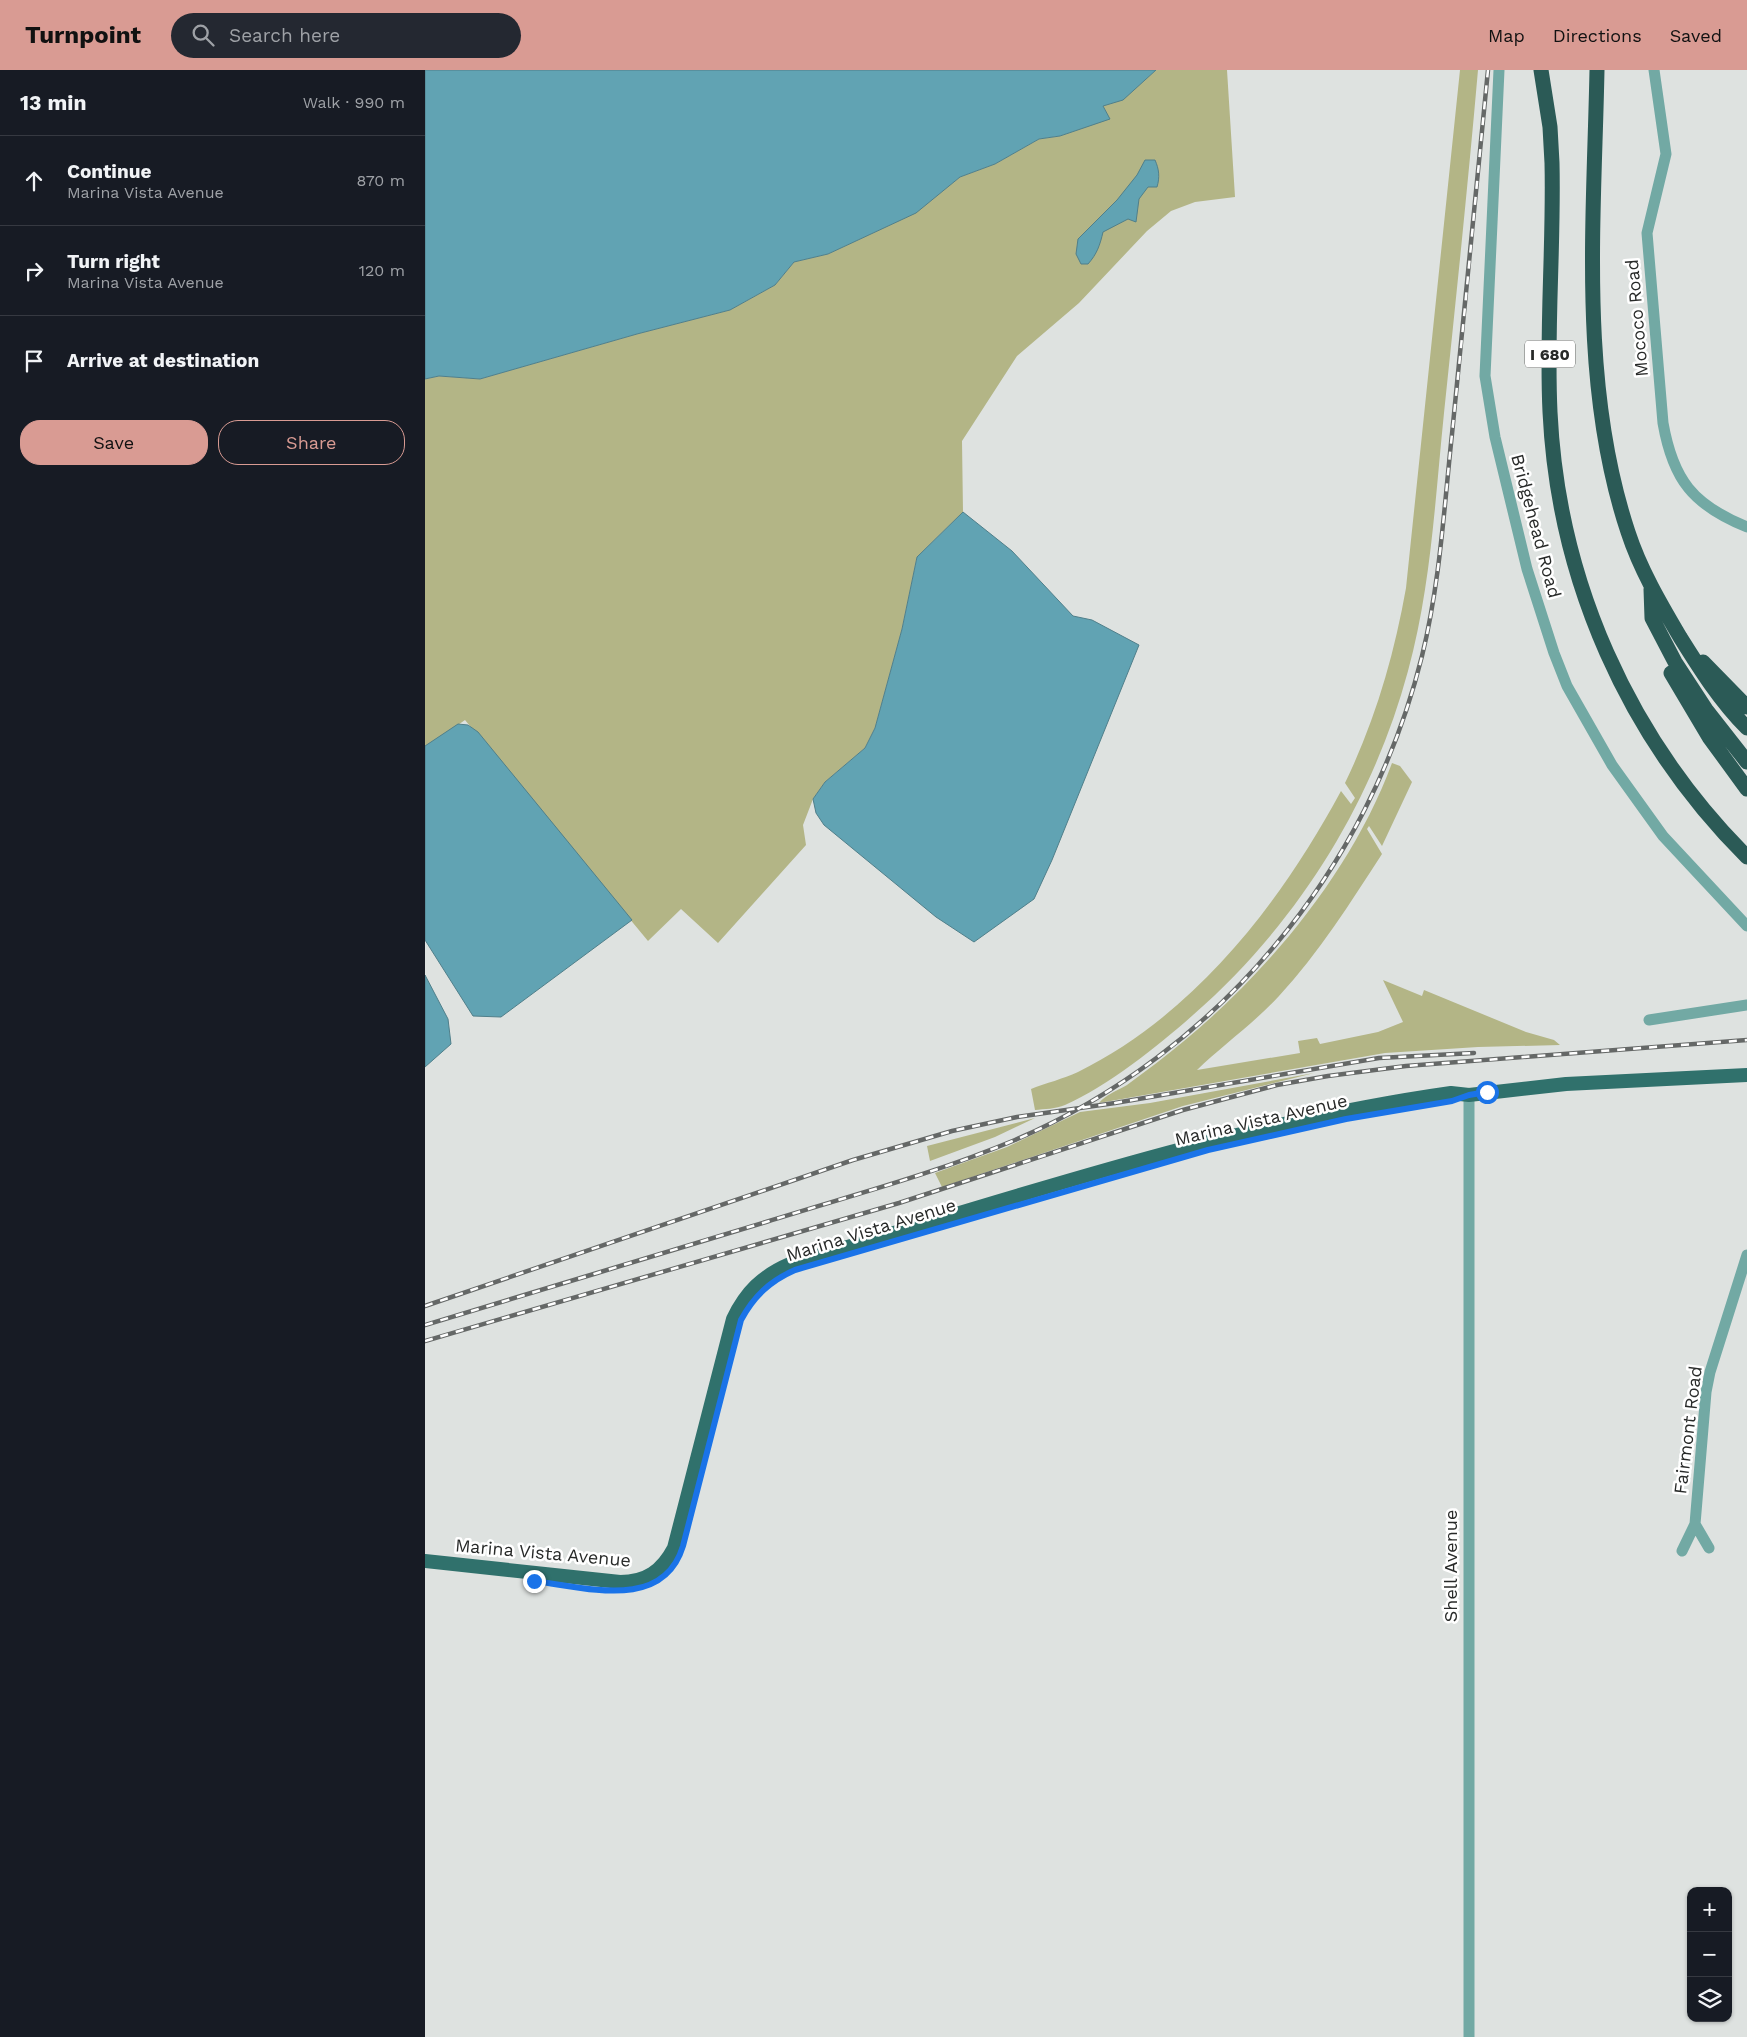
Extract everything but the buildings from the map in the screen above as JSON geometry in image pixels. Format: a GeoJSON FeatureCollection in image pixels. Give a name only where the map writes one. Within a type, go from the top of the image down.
{"type":"FeatureCollection","features":[{"type":"Feature","properties":{"kind":"highway","name":"I 680"},"geometry":{"type":"LineString","coordinates":[[1541,70],[1552,163],[1551,427],[1556,480],[1570,549],[1597,632],[1635,711],[1683,785],[1747,857]]}},
{"type":"Feature","properties":{"kind":"highway","name":"I 680"},"geometry":{"type":"LineString","coordinates":[[1597,70],[1594,220],[1595,342],[1600,395],[1611,464],[1628,533],[1651,586],[1686,646],[1717,692],[1747,728]]}},
{"type":"Feature","properties":{"kind":"highway","name":"I 680"},"geometry":{"type":"LineString","coordinates":[[1651,586],[1652,618],[1661,636],[1707,711],[1747,762]]}},
{"type":"Feature","properties":{"kind":"highway","name":"I 680"},"geometry":{"type":"LineString","coordinates":[[1661,636],[1665,660],[1680,690],[1712,742],[1747,788]]}},
{"type":"Feature","properties":{"kind":"highway"},"geometry":{"type":"LineString","coordinates":[[1686,646],[1724,681],[1747,707]]}},
{"type":"Feature","properties":{"kind":"main road","name":"Marina Vista Avenue"},"geometry":{"type":"LineString","coordinates":[[425,1561],[619,1582],[631,1582],[657,1572],[674,1548],[733,1319],[749,1292],[760,1280],[789,1264],[1242,1133],[1303,1119],[1451,1093],[1469,1095],[1566,1084],[1747,1075]]}},
{"type":"Feature","properties":{"kind":"main road","name":"Marina Vista Avenue"},"geometry":{"type":"LineString","coordinates":[[425,1570],[625,1591],[641,1588],[661,1579],[680,1555],[741,1320],[757,1294],[780,1277],[795,1270],[1208,1150],[1359,1116],[1452,1101],[1469,1095]]}},
{"type":"Feature","properties":{"kind":"street","name":"Bridgehead Road"},"geometry":{"type":"LineString","coordinates":[[1499,70],[1485,376],[1497,446],[1527,569],[1551,644],[1567,686],[1612,766],[1663,836],[1747,926]]}},
{"type":"Feature","properties":{"kind":"street","name":"Mococo Road"},"geometry":{"type":"LineString","coordinates":[[1655,70],[1666,154],[1661,179],[1648,221],[1647,232],[1663,423],[1668,450],[1678,474],[1699,499],[1727,519],[1747,527]]}},
{"type":"Feature","properties":{"kind":"street"},"geometry":{"type":"LineString","coordinates":[[1649,1020],[1747,1005]]}},
{"type":"Feature","properties":{"kind":"street","name":"Shell Avenue"},"geometry":{"type":"LineString","coordinates":[[1469,1095],[1469,2037]]}},
{"type":"Feature","properties":{"kind":"street","name":"Fairmont Road"},"geometry":{"type":"LineString","coordinates":[[1682,1551],[1695,1524],[1706,1392],[1710,1372],[1747,1255]]}},
{"type":"Feature","properties":{"kind":"street"},"geometry":{"type":"LineString","coordinates":[[1695,1524],[1709,1548]]}},
{"type":"Feature","properties":{"kind":"green space"},"geometry":{"type":"Polygon","coordinates":[[[1156,70],[1227,70],[1235,197],[1195,202],[1171,211],[1147,231],[1079,303],[1017,356],[962,441],[963,512],[917,557],[902,629],[875,728],[865,748],[825,782],[813,799],[803,825],[806,845],[718,943],[681,909],[648,941],[465,720],[425,748],[425,379],[439,376],[480,379],[637,334],[730,310],[775,285],[794,262],[828,254],[915,213],[960,177],[995,164],[1039,139],[1060,136],[1109,118],[1103,106],[1123,99],[1156,70]]]}},
{"type":"Feature","properties":{"kind":"green space"},"geometry":{"type":"Polygon","coordinates":[[[1460,70],[1478,70],[1431,543],[1422,607],[1408,671],[1393,720],[1374,768],[1352,814],[1326,859],[1297,901],[1265,942],[1231,980],[1179,1027],[1115,1076],[1065,1105],[1035,1110],[1031,1089],[1078,1072],[1120,1048],[1160,1020],[1197,987],[1231,952],[1262,914],[1291,874],[1341,791],[1351,804],[1355,798],[1345,783],[1366,736],[1382,688],[1396,638],[1406,588],[1460,70]]]}},
{"type":"Feature","properties":{"kind":"green space"},"geometry":{"type":"Polygon","coordinates":[[[1392,763],[1400,766],[1412,782],[1382,846],[1369,826],[1367,829],[1382,854],[1334,927],[1294,980],[1259,1015],[1197,1070],[1300,1053],[1298,1041],[1317,1038],[1320,1044],[1378,1032],[1403,1022],[1383,980],[1422,996],[1424,990],[1526,1032],[1554,1040],[1560,1045],[1478,1047],[1385,1053],[1099,1103],[1127,1085],[1184,1041],[1247,983],[1277,950],[1332,879],[1355,841],[1392,763]]]}},
{"type":"Feature","properties":{"kind":"green space"},"geometry":{"type":"Polygon","coordinates":[[[1314,1073],[1183,1106],[942,1187],[935,1173],[1007,1147],[1080,1112],[1150,1103],[1314,1073]]]}},
{"type":"Feature","properties":{"kind":"green space"},"geometry":{"type":"Polygon","coordinates":[[[1035,1118],[995,1137],[930,1161],[927,1146],[1035,1118]]]}},
{"type":"Feature","properties":{"kind":"water"},"geometry":{"type":"Polygon","coordinates":[[[425,70],[1156,70],[1123,100],[1103,106],[1110,119],[1060,136],[1039,139],[995,164],[960,177],[916,213],[828,254],[794,262],[775,285],[730,310],[637,334],[480,379],[439,376],[425,379],[425,70]]]}},
{"type":"Feature","properties":{"kind":"water"},"geometry":{"type":"Polygon","coordinates":[[[1145,160],[1155,160],[1159,180],[1157,187],[1148,187],[1139,199],[1136,222],[1128,219],[1103,232],[1094,257],[1088,264],[1081,264],[1076,254],[1078,239],[1117,200],[1137,175],[1145,160]]]}},
{"type":"Feature","properties":{"kind":"water"},"geometry":{"type":"Polygon","coordinates":[[[963,512],[1012,551],[1073,616],[1092,620],[1139,645],[1052,860],[1034,899],[974,942],[936,917],[824,825],[816,813],[813,799],[825,782],[865,748],[875,728],[902,629],[917,557],[963,512]]]}},
{"type":"Feature","properties":{"kind":"water"},"geometry":{"type":"Polygon","coordinates":[[[458,724],[468,725],[478,732],[632,920],[501,1017],[473,1016],[425,940],[425,746],[458,724]]]}},
{"type":"Feature","properties":{"kind":"water"},"geometry":{"type":"Polygon","coordinates":[[[425,975],[448,1019],[451,1044],[425,1067],[425,975]]]}},
{"type":"Feature","properties":{"kind":"railway"},"geometry":{"type":"LineString","coordinates":[[425,1325],[891,1184],[954,1164],[1015,1140],[1089,1103],[1157,1058],[1219,1005],[1275,946],[1323,880],[1365,810],[1398,735],[1422,656],[1433,601],[1441,545],[1488,70]]}},
{"type":"Feature","properties":{"kind":"railway"},"geometry":{"type":"LineString","coordinates":[[425,1341],[899,1203],[1183,1110],[1277,1085],[1406,1066],[1747,1040]]}},
{"type":"Feature","properties":{"kind":"railway"},"geometry":{"type":"LineString","coordinates":[[425,1306],[853,1160],[952,1131],[1017,1117],[1115,1103],[1379,1058],[1474,1053]]}},
{"type":"Feature","properties":{"kind":"route"},"geometry":{"type":"LineString","coordinates":[[534,1581],[613,1590],[630,1590],[655,1583],[670,1570],[680,1555],[683,1546],[741,1320],[757,1294],[780,1277],[795,1270],[1208,1150],[1301,1128],[1452,1101],[1469,1095],[1487,1092]]}}]}
